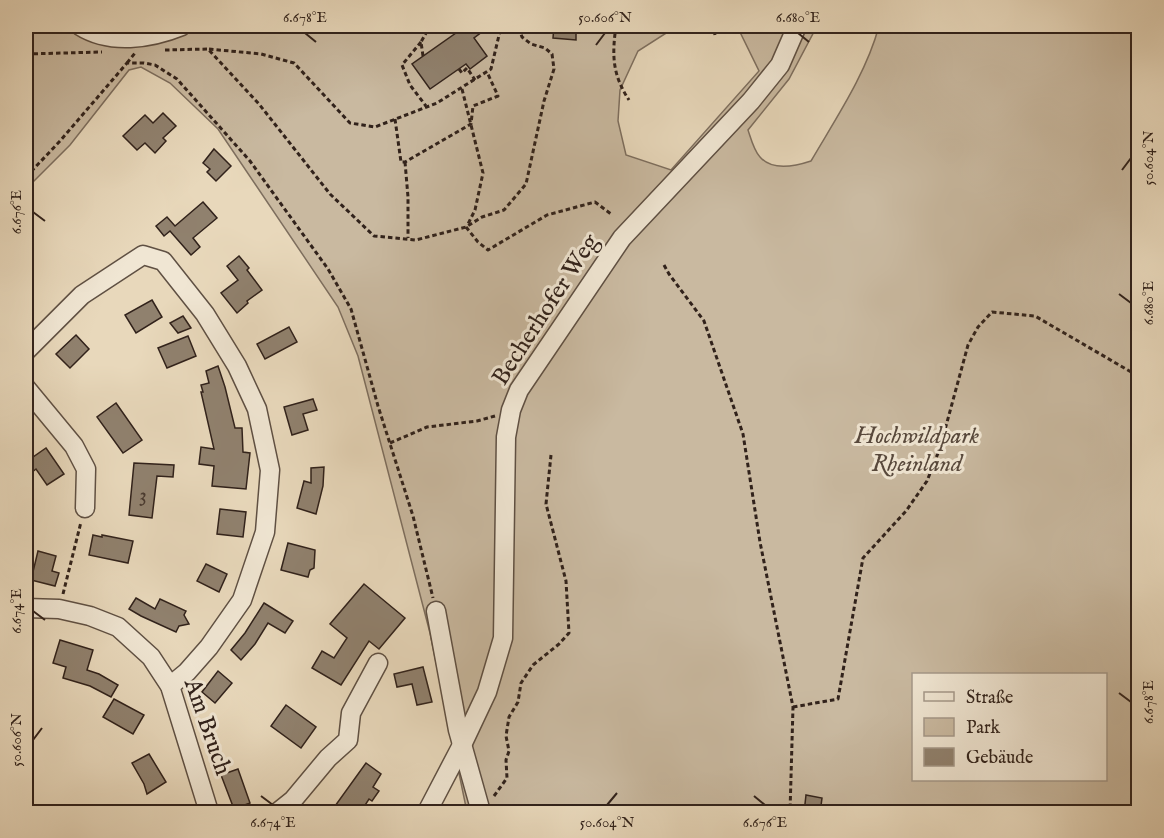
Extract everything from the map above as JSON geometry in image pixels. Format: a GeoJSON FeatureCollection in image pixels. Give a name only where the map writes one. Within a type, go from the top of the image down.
{"type":"FeatureCollection","features":[{"type":"Feature","properties":{"kind":"street"},"geometry":{"type":"LineString","coordinates":[[80,26],[103,37],[145,37],[182,26]]}},
{"type":"Feature","properties":{"kind":"street","name":"Becherhofer Weg"},"geometry":{"type":"LineString","coordinates":[[427,813],[487,692],[503,638],[506,437],[511,410],[519,390],[622,238],[686,167],[751,101],[780,65],[798,26]]}},
{"type":"Feature","properties":{"kind":"street"},"geometry":{"type":"LineString","coordinates":[[26,351],[82,295],[143,255],[163,261],[205,314],[237,366],[257,409],[270,470],[265,532],[242,600],[209,647],[187,672],[170,686]]}},
{"type":"Feature","properties":{"kind":"street"},"geometry":{"type":"LineString","coordinates":[[26,388],[74,446],[86,469],[85,508]]}},
{"type":"Feature","properties":{"kind":"street","name":"Am Bruch"},"geometry":{"type":"LineString","coordinates":[[26,608],[59,609],[90,616],[118,627],[151,657],[170,686],[210,813]]}},
{"type":"Feature","properties":{"kind":"street"},"geometry":{"type":"LineString","coordinates":[[436,611],[462,745],[481,809]]}},
{"type":"Feature","properties":{"kind":"street"},"geometry":{"type":"LineString","coordinates":[[278,813],[293,800],[328,758],[348,740],[351,713],[378,663]]}},
{"type":"Feature","properties":{"kind":"path"},"geometry":{"type":"LineString","coordinates":[[427,106],[410,85],[402,65],[421,42],[430,26]]}},
{"type":"Feature","properties":{"kind":"path"},"geometry":{"type":"LineString","coordinates":[[160,50],[208,49],[261,54],[294,63],[350,123],[375,127],[462,89],[491,69],[500,31],[497,26]]}},
{"type":"Feature","properties":{"kind":"path"},"geometry":{"type":"LineString","coordinates":[[208,49],[260,104],[330,194],[374,236],[416,240],[466,227],[482,217],[504,210],[526,184],[544,101],[554,69],[552,54],[546,48],[531,44],[522,37],[518,26]]}},
{"type":"Feature","properties":{"kind":"path"},"geometry":{"type":"LineString","coordinates":[[616,26],[612,53],[621,87],[629,100]]}},
{"type":"Feature","properties":{"kind":"path"},"geometry":{"type":"LineString","coordinates":[[713,26],[715,35]]}},
{"type":"Feature","properties":{"kind":"path"},"geometry":{"type":"LineString","coordinates":[[421,42],[423,56]]}},
{"type":"Feature","properties":{"kind":"path"},"geometry":{"type":"LineString","coordinates":[[128,51],[137,50]]}},
{"type":"Feature","properties":{"kind":"path"},"geometry":{"type":"LineString","coordinates":[[26,54],[109,52]]}},
{"type":"Feature","properties":{"kind":"path"},"geometry":{"type":"LineString","coordinates":[[26,177],[127,63],[155,65],[177,79],[250,161],[328,269],[351,309],[413,516],[436,611]]}},
{"type":"Feature","properties":{"kind":"path"},"geometry":{"type":"LineString","coordinates":[[459,69],[462,73],[467,68],[476,80]]}},
{"type":"Feature","properties":{"kind":"path"},"geometry":{"type":"LineString","coordinates":[[471,124],[473,106],[498,96],[487,72]]}},
{"type":"Feature","properties":{"kind":"path"},"geometry":{"type":"LineString","coordinates":[[462,89],[483,173],[475,210],[466,227]]}},
{"type":"Feature","properties":{"kind":"path"},"geometry":{"type":"LineString","coordinates":[[395,119],[401,162],[405,162]]}},
{"type":"Feature","properties":{"kind":"path"},"geometry":{"type":"LineString","coordinates":[[405,162],[471,124]]}},
{"type":"Feature","properties":{"kind":"path"},"geometry":{"type":"LineString","coordinates":[[405,162],[408,238]]}},
{"type":"Feature","properties":{"kind":"path"},"geometry":{"type":"LineString","coordinates":[[466,227],[488,250],[547,214],[596,202],[611,214]]}},
{"type":"Feature","properties":{"kind":"path"},"geometry":{"type":"LineString","coordinates":[[664,265],[704,321],[743,434],[760,542],[793,707],[789,813]]}},
{"type":"Feature","properties":{"kind":"path"},"geometry":{"type":"LineString","coordinates":[[793,707],[838,699],[863,558],[906,511],[927,481],[940,448],[968,345],[978,327],[992,312],[1035,316],[1138,376]]}},
{"type":"Feature","properties":{"kind":"path"},"geometry":{"type":"LineString","coordinates":[[390,443],[428,427],[477,421],[511,410]]}},
{"type":"Feature","properties":{"kind":"path"},"geometry":{"type":"LineString","coordinates":[[481,809],[495,796],[507,778],[508,717],[518,702],[521,682],[533,664],[559,644],[569,633],[566,581],[546,504],[551,455]]}},
{"type":"Feature","properties":{"kind":"path"},"geometry":{"type":"LineString","coordinates":[[59,609],[85,508]]}},
{"type":"Feature","properties":{"kind":"green space","name":"Hochwildpark Rheinland"},"geometry":{"type":"Polygon","coordinates":[[[26,26],[737,26],[817,26],[789,79],[748,130],[754,148],[760,157],[771,164],[784,166],[811,161],[858,78],[879,26],[1138,26],[1138,812],[467,812],[430,633],[358,356],[338,307],[218,129],[170,83],[141,67],[129,70],[70,145],[26,189],[26,26]],[[737,26],[674,28],[638,51],[620,90],[618,121],[626,155],[671,170],[759,71],[737,26]]]}},
{"type":"Feature","properties":{"kind":"building"},"geometry":{"type":"Polygon","coordinates":[[[466,26],[490,26],[474,38],[487,56],[470,69],[466,64],[430,89],[412,64],[466,26]]]}},
{"type":"Feature","properties":{"kind":"building"},"geometry":{"type":"Polygon","coordinates":[[[554,26],[576,26],[576,40],[553,38],[554,26]]]}},
{"type":"Feature","properties":{"kind":"building"},"geometry":{"type":"Polygon","coordinates":[[[163,113],[176,126],[163,138],[166,141],[155,153],[145,143],[137,150],[123,136],[145,115],[153,123],[163,113]]]}},
{"type":"Feature","properties":{"kind":"building"},"geometry":{"type":"Polygon","coordinates":[[[214,149],[231,166],[216,181],[207,172],[210,169],[203,163],[214,149]]]}},
{"type":"Feature","properties":{"kind":"building"},"geometry":{"type":"Polygon","coordinates":[[[203,202],[217,218],[193,238],[200,247],[191,255],[170,231],[164,236],[156,226],[167,217],[175,226],[203,202]]]}},
{"type":"Feature","properties":{"kind":"building"},"geometry":{"type":"Polygon","coordinates":[[[239,256],[262,290],[247,301],[248,303],[237,313],[221,293],[238,280],[227,266],[239,256]]]}},
{"type":"Feature","properties":{"kind":"building"},"geometry":{"type":"Polygon","coordinates":[[[152,300],[162,317],[136,333],[125,315],[152,300]]]}},
{"type":"Feature","properties":{"kind":"building"},"geometry":{"type":"Polygon","coordinates":[[[183,316],[191,328],[178,333],[170,323],[183,316]]]}},
{"type":"Feature","properties":{"kind":"building"},"geometry":{"type":"Polygon","coordinates":[[[289,327],[297,342],[265,359],[257,344],[289,327]]]}},
{"type":"Feature","properties":{"kind":"building"},"geometry":{"type":"Polygon","coordinates":[[[76,335],[89,349],[70,368],[56,354],[76,335]]]}},
{"type":"Feature","properties":{"kind":"building"},"geometry":{"type":"Polygon","coordinates":[[[188,336],[196,356],[167,368],[158,348],[188,336]]]}},
{"type":"Feature","properties":{"kind":"building"},"geometry":{"type":"Polygon","coordinates":[[[218,366],[235,428],[242,428],[243,452],[250,453],[246,489],[212,486],[214,466],[199,464],[201,447],[214,449],[201,385],[209,383],[206,371],[218,366]]]}},
{"type":"Feature","properties":{"kind":"building"},"geometry":{"type":"Polygon","coordinates":[[[313,399],[317,410],[303,414],[308,430],[292,435],[284,407],[313,399]]]}},
{"type":"Feature","properties":{"kind":"building"},"geometry":{"type":"Polygon","coordinates":[[[116,403],[142,440],[123,453],[97,417],[116,403]]]}},
{"type":"Feature","properties":{"kind":"building"},"geometry":{"type":"Polygon","coordinates":[[[46,448],[64,474],[47,485],[36,469],[26,477],[26,462],[46,448]]]}},
{"type":"Feature","properties":{"kind":"building"},"geometry":{"type":"Polygon","coordinates":[[[134,463],[174,465],[173,477],[157,476],[152,518],[129,515],[134,463]]]}},
{"type":"Feature","properties":{"kind":"building"},"geometry":{"type":"Polygon","coordinates":[[[324,467],[323,486],[316,514],[297,508],[304,481],[311,483],[311,468],[324,467]]]}},
{"type":"Feature","properties":{"kind":"building"},"geometry":{"type":"Polygon","coordinates":[[[220,509],[246,512],[243,537],[217,534],[220,509]]]}},
{"type":"Feature","properties":{"kind":"building"},"geometry":{"type":"Polygon","coordinates":[[[93,535],[133,541],[128,563],[89,555],[93,535]]]}},
{"type":"Feature","properties":{"kind":"building"},"geometry":{"type":"Polygon","coordinates":[[[288,543],[315,550],[314,568],[310,570],[308,577],[281,570],[288,543]]]}},
{"type":"Feature","properties":{"kind":"building"},"geometry":{"type":"Polygon","coordinates":[[[38,551],[56,556],[52,571],[59,573],[55,586],[31,580],[38,551]]]}},
{"type":"Feature","properties":{"kind":"building"},"geometry":{"type":"Polygon","coordinates":[[[206,564],[227,574],[219,592],[197,581],[206,564]]]}},
{"type":"Feature","properties":{"kind":"building"},"geometry":{"type":"Polygon","coordinates":[[[364,584],[405,618],[379,649],[369,641],[341,685],[312,668],[322,651],[334,658],[347,638],[330,624],[364,584]]]}},
{"type":"Feature","properties":{"kind":"building"},"geometry":{"type":"Polygon","coordinates":[[[136,598],[155,609],[160,599],[186,611],[184,615],[189,624],[179,626],[176,632],[141,616],[129,609],[136,598]]]}},
{"type":"Feature","properties":{"kind":"building"},"geometry":{"type":"Polygon","coordinates":[[[264,603],[293,621],[285,633],[268,623],[255,644],[241,660],[231,650],[264,603]]]}},
{"type":"Feature","properties":{"kind":"building"},"geometry":{"type":"Polygon","coordinates":[[[60,640],[93,650],[87,670],[118,685],[111,697],[90,686],[63,678],[66,667],[53,663],[60,640]]]}},
{"type":"Feature","properties":{"kind":"building"},"geometry":{"type":"Polygon","coordinates":[[[423,667],[432,702],[417,705],[412,684],[397,687],[394,674],[423,667]]]}},
{"type":"Feature","properties":{"kind":"building"},"geometry":{"type":"Polygon","coordinates":[[[218,671],[232,683],[215,703],[202,692],[218,671]]]}},
{"type":"Feature","properties":{"kind":"building"},"geometry":{"type":"Polygon","coordinates":[[[114,699],[144,715],[133,734],[103,717],[114,699]]]}},
{"type":"Feature","properties":{"kind":"building"},"geometry":{"type":"Polygon","coordinates":[[[286,705],[316,727],[301,748],[271,726],[286,705]]]}},
{"type":"Feature","properties":{"kind":"building"},"geometry":{"type":"Polygon","coordinates":[[[149,754],[166,782],[147,794],[132,763],[149,754]]]}},
{"type":"Feature","properties":{"kind":"building"},"geometry":{"type":"Polygon","coordinates":[[[366,763],[381,774],[373,787],[379,791],[372,801],[369,799],[360,813],[330,813],[366,763]]]}},
{"type":"Feature","properties":{"kind":"building"},"geometry":{"type":"Polygon","coordinates":[[[238,769],[250,803],[234,809],[221,775],[238,769]]]}},
{"type":"Feature","properties":{"kind":"building"},"geometry":{"type":"Polygon","coordinates":[[[806,795],[822,798],[820,813],[804,813],[806,795]]]}}]}
